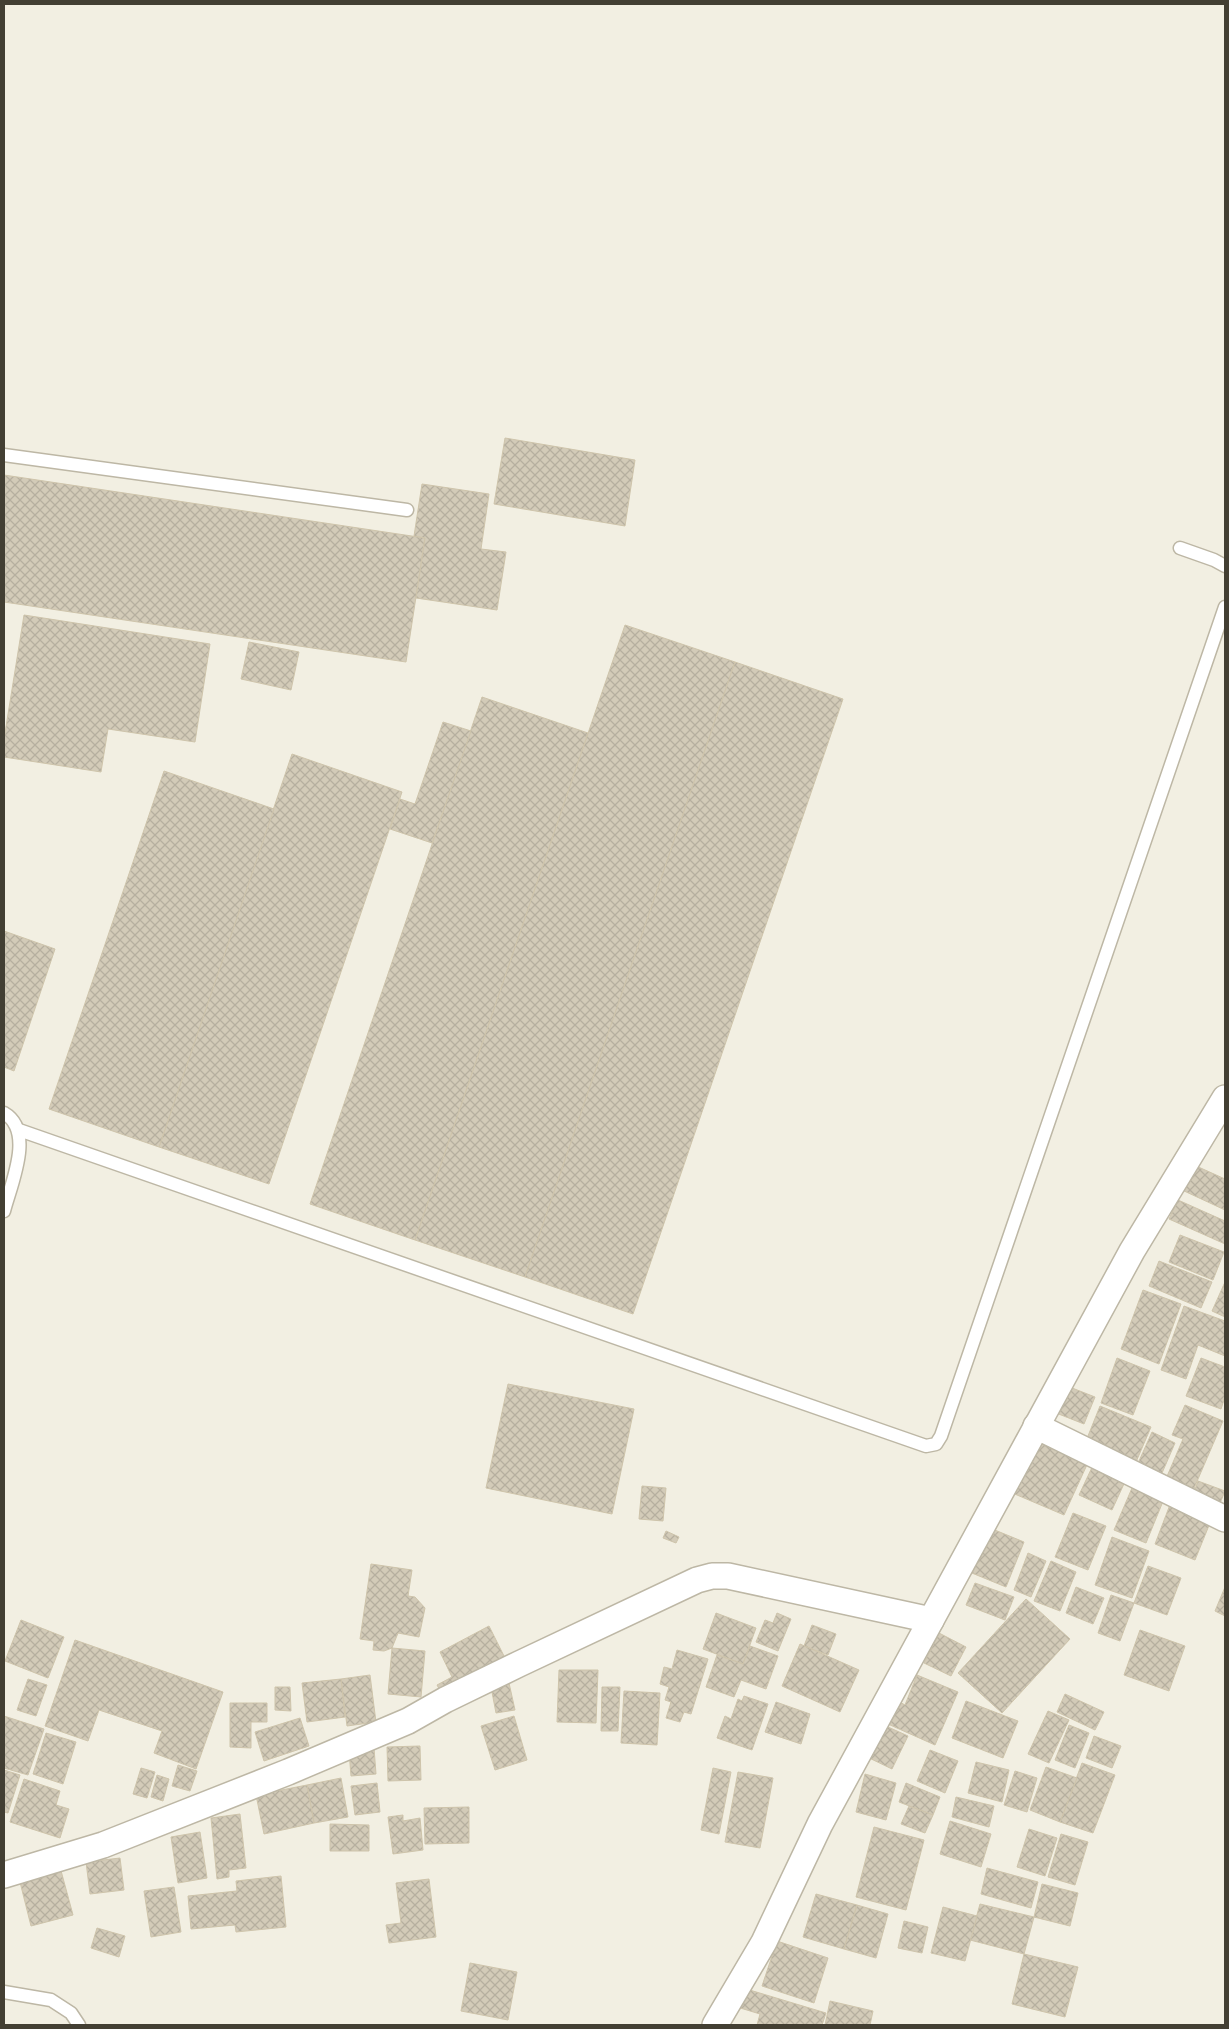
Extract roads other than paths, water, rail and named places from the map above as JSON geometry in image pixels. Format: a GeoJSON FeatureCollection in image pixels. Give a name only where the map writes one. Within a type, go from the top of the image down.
{"type":"FeatureCollection","features":[{"type":"Feature","properties":{"kind":"street"},"geometry":{"type":"LineString","coordinates":[[715,2025],[764,1942],[820,1824],[1132,1251],[1225,1098]]}},
{"type":"Feature","properties":{"kind":"street"},"geometry":{"type":"LineString","coordinates":[[1036,1426],[1225,1519]]}},
{"type":"Feature","properties":{"kind":"street"},"geometry":{"type":"LineString","coordinates":[[4,1875],[103,1844],[288,1772],[391,1728],[519,1664],[698,1580],[712,1576],[720,1575],[751,1580],[931,1620]]}},
{"type":"Feature","properties":{"kind":"lane"},"geometry":{"type":"LineString","coordinates":[[4,455],[407,510]]}},
{"type":"Feature","properties":{"kind":"lane"},"geometry":{"type":"LineString","coordinates":[[1180,548],[1225,566]]}},
{"type":"Feature","properties":{"kind":"lane"},"geometry":{"type":"LineString","coordinates":[[19,1130],[926,1446],[936,1444],[944,1427],[1225,606]]}},
{"type":"Feature","properties":{"kind":"lane"},"geometry":{"type":"LineString","coordinates":[[4,1113],[11,1118],[19,1130],[21,1146],[4,1211]]}},
{"type":"Feature","properties":{"kind":"lane"},"geometry":{"type":"LineString","coordinates":[[4,1992],[8,1991],[51,2000],[71,2013],[79,2025]]}}]}
